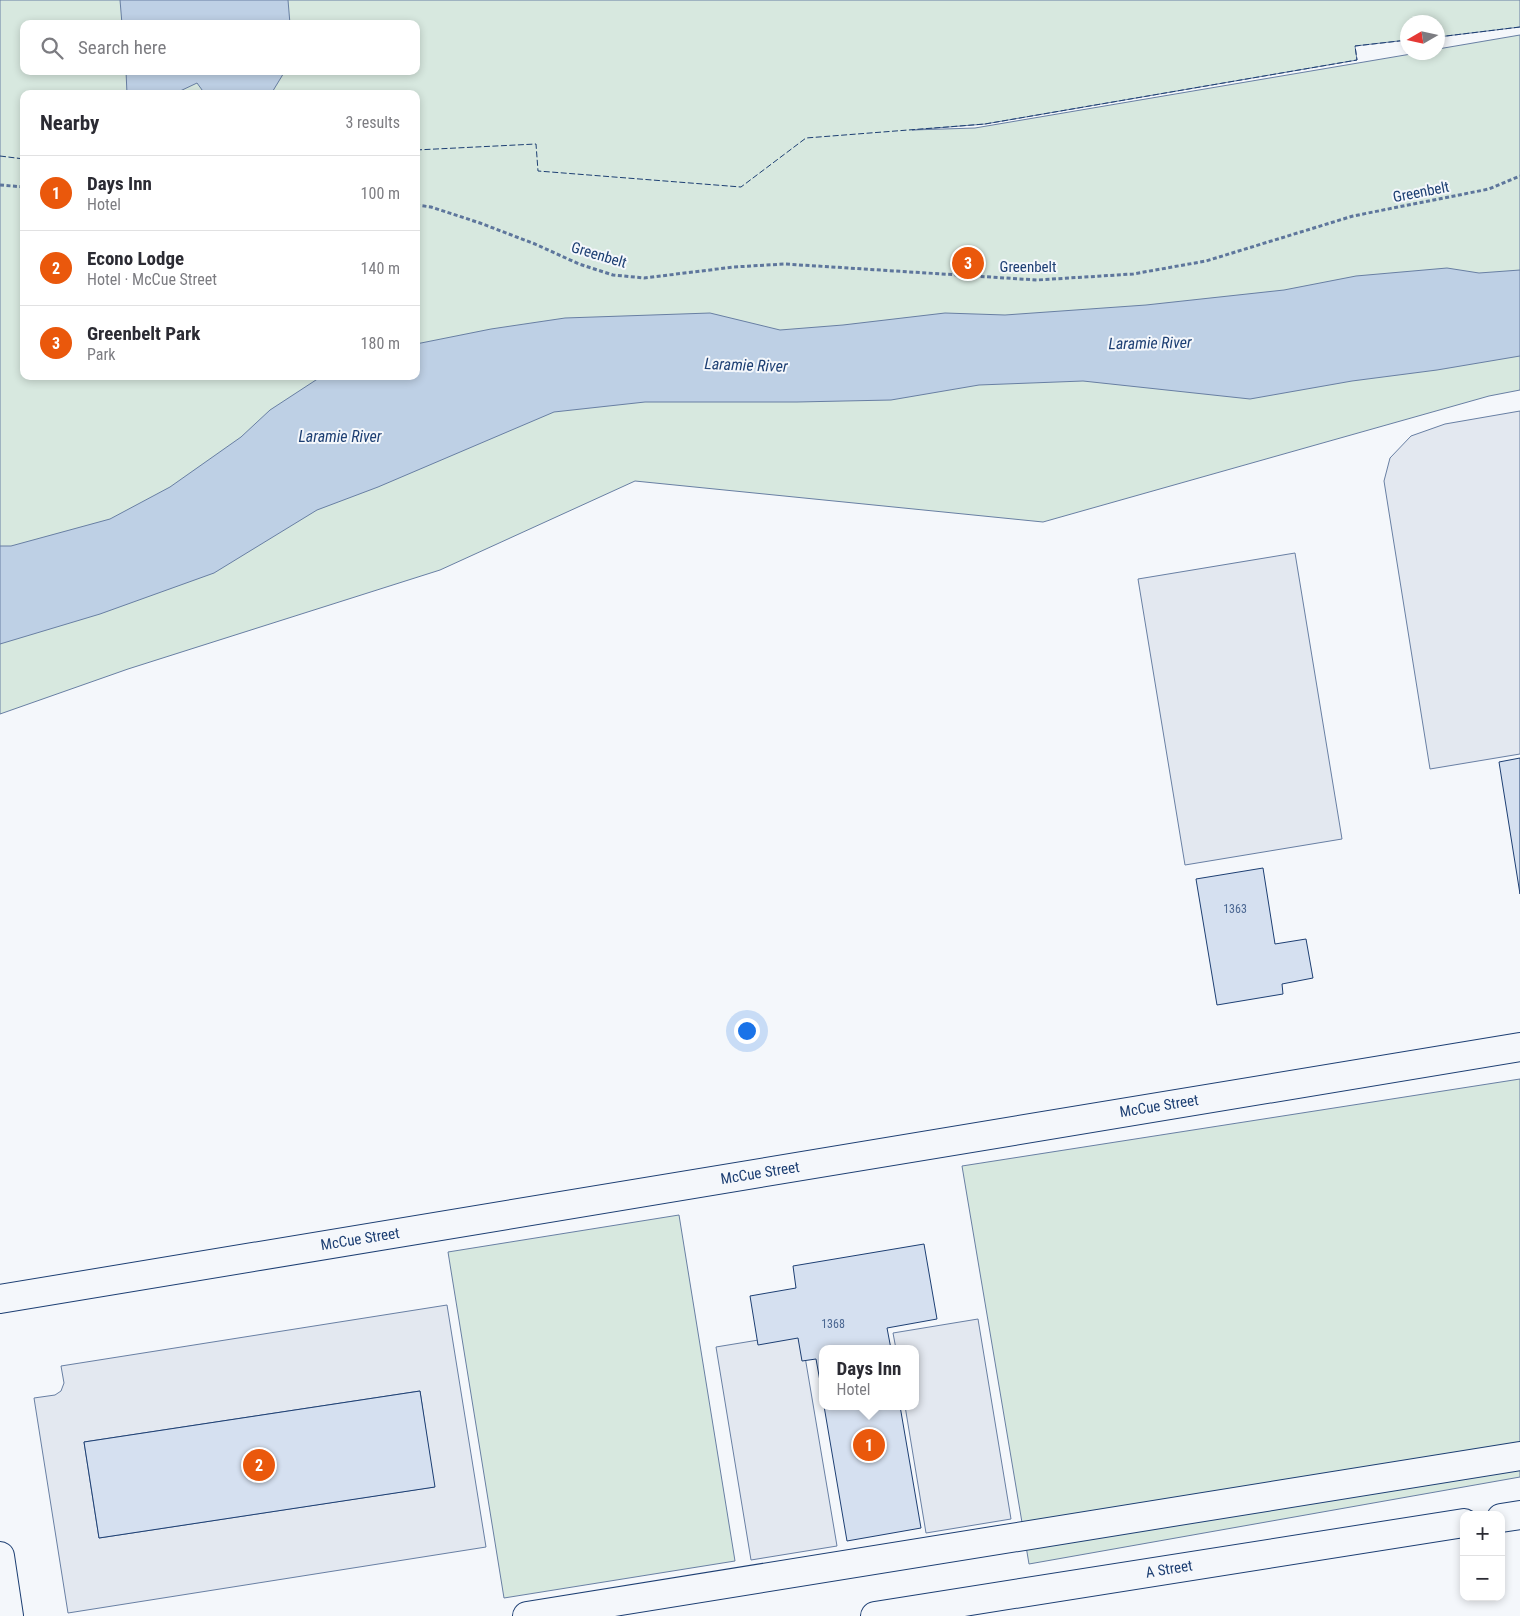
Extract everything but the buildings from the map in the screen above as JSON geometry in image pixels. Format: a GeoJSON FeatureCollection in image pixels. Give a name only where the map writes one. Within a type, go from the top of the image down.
{"type":"FeatureCollection","features":[{"type":"Feature","properties":{"kind":"main road","name":"McCue Street"},"geometry":{"type":"LineString","coordinates":[[0,1299],[1520,1047]]}},
{"type":"Feature","properties":{"kind":"main road"},"geometry":{"type":"LineString","coordinates":[[527,1616],[1520,1456]]}},
{"type":"Feature","properties":{"kind":"main road"},"geometry":{"type":"LineString","coordinates":[[1505,1517],[1520,1515]]}},
{"type":"Feature","properties":{"kind":"main road","name":"A Street"},"geometry":{"type":"LineString","coordinates":[[874,1616],[1460,1524]]}},
{"type":"Feature","properties":{"kind":"main road"},"geometry":{"type":"LineString","coordinates":[[0,1556],[9,1616]]}},
{"type":"Feature","properties":{"kind":"path","name":"Greenbelt"},"geometry":{"type":"LineString","coordinates":[[420,206],[431,207],[480,223],[535,244],[579,264],[613,275],[644,278],[734,267],[785,264],[1037,280],[1133,274],[1206,261],[1353,216],[1489,189],[1520,176]]}},
{"type":"Feature","properties":{"kind":"path"},"geometry":{"type":"LineString","coordinates":[[0,185],[20,187]]}},
{"type":"Feature","properties":{"kind":"shaded area"},"geometry":{"type":"Polygon","coordinates":[[[0,0],[1520,0],[1520,27],[1445,36],[1445,15],[1400,15],[1400,41],[1355,46],[1357,60],[985,124],[912,130],[975,128],[1400,56],[1400,60],[1445,60],[1445,48],[1520,35],[1520,390],[1489,396],[1043,522],[635,481],[440,570],[128,669],[0,714],[0,0]]]}},
{"type":"Feature","properties":{"kind":"shaded area"},"geometry":{"type":"Polygon","coordinates":[[[1520,411],[1520,754],[1430,769],[1384,481],[1390,458],[1411,436],[1445,424],[1520,411]]]}},
{"type":"Feature","properties":{"kind":"shaded area"},"geometry":{"type":"Polygon","coordinates":[[[1295,553],[1342,839],[1185,865],[1138,579],[1295,553]]]}},
{"type":"Feature","properties":{"kind":"shaded area"},"geometry":{"type":"Polygon","coordinates":[[[1520,1079],[1520,1477],[1029,1564],[962,1166],[1520,1079]]]}},
{"type":"Feature","properties":{"kind":"shaded area"},"geometry":{"type":"Polygon","coordinates":[[[679,1215],[735,1561],[504,1598],[448,1252],[679,1215]]]}},
{"type":"Feature","properties":{"kind":"shaded area"},"geometry":{"type":"Polygon","coordinates":[[[447,1305],[486,1547],[68,1613],[34,1398],[55,1395],[61,1391],[64,1383],[61,1366],[447,1305]],[[420,1391],[84,1442],[99,1538],[434,1487],[420,1391]]]}},
{"type":"Feature","properties":{"kind":"shaded area"},"geometry":{"type":"Polygon","coordinates":[[[978,1319],[1011,1519],[926,1533],[906,1410],[919,1410],[919,1345],[895,1345],[893,1333],[978,1319]]]}},
{"type":"Feature","properties":{"kind":"shaded area"},"geometry":{"type":"Polygon","coordinates":[[[801,1333],[837,1546],[751,1560],[716,1347],[801,1333]]]}},
{"type":"Feature","properties":{"kind":"water"},"geometry":{"type":"Polygon","coordinates":[[[120,0],[288,0],[290,20],[122,20],[120,0]]]}},
{"type":"Feature","properties":{"kind":"water"},"geometry":{"type":"Polygon","coordinates":[[[126,75],[283,75],[273,90],[202,90],[197,83],[182,90],[127,90],[126,75]]]}},
{"type":"Feature","properties":{"kind":"water","name":"Laramie River"},"geometry":{"type":"Polygon","coordinates":[[[1447,268],[1479,273],[1520,270],[1520,356],[1437,370],[1352,381],[1250,399],[1083,381],[979,385],[891,400],[645,402],[554,412],[378,487],[317,510],[214,573],[100,614],[0,644],[0,546],[11,546],[110,519],[170,487],[241,437],[270,410],[316,380],[420,380],[420,343],[491,329],[565,318],[710,313],[780,330],[945,313],[1005,315],[1146,305],[1284,290],[1356,276],[1447,268]]]}},
{"type":"Feature","properties":{"kind":"fence"},"geometry":{"type":"LineString","coordinates":[[1445,36],[1520,27]]}},
{"type":"Feature","properties":{"kind":"fence"},"geometry":{"type":"LineString","coordinates":[[420,150],[536,144],[538,171],[741,187],[806,138],[985,124],[1357,60],[1355,46],[1400,41]]}},
{"type":"Feature","properties":{"kind":"fence"},"geometry":{"type":"LineString","coordinates":[[0,156],[20,158]]}},
{"type":"Feature","properties":{"kind":"place","name":"Greenbelt Park"},"geometry":{"type":"Point","coordinates":[968,263]}},
{"type":"Feature","properties":{"kind":"place","name":"Days Inn"},"geometry":{"type":"Point","coordinates":[869,1445]}},
{"type":"Feature","properties":{"kind":"place","name":"Econo Lodge"},"geometry":{"type":"Point","coordinates":[259,1465]}}]}
